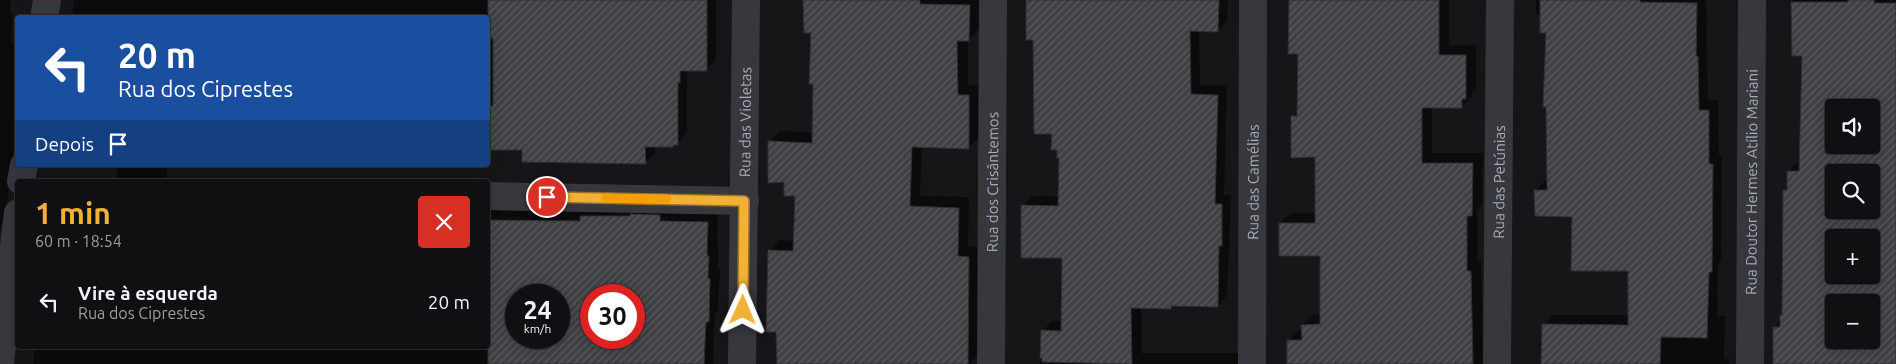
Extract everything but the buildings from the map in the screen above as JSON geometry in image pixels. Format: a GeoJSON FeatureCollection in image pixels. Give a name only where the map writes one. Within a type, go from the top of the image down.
{"type":"FeatureCollection","features":[{"type":"Feature","properties":{"kind":"street"},"geometry":{"type":"LineString","coordinates":[[44,15],[47,0]]}},
{"type":"Feature","properties":{"kind":"street","name":"Rua das Violetas"},"geometry":{"type":"LineString","coordinates":[[742,364],[746,0]]}},
{"type":"Feature","properties":{"kind":"street","name":"Rua dos Crisântemos"},"geometry":{"type":"LineString","coordinates":[[991,364],[993,0]]}},
{"type":"Feature","properties":{"kind":"street","name":"Rua das Camélias"},"geometry":{"type":"LineString","coordinates":[[1252,364],[1254,0]]}},
{"type":"Feature","properties":{"kind":"street","name":"Rua das Petúnias"},"geometry":{"type":"LineString","coordinates":[[1497,364],[1500,0]]}},
{"type":"Feature","properties":{"kind":"street","name":"Rua Doutor Hermes Atílio Mariani"},"geometry":{"type":"LineString","coordinates":[[1750,364],[1752,0]]}},
{"type":"Feature","properties":{"kind":"street"},"geometry":{"type":"LineString","coordinates":[[490,196],[744,201]]}},
{"type":"Feature","properties":{"kind":"street"},"geometry":{"type":"LineString","coordinates":[[0,362],[15,238]]}},
{"type":"Feature","properties":{"kind":"slow traffic"},"geometry":{"type":"LineString","coordinates":[[606,198],[667,199]]}},
{"type":"Feature","properties":{"kind":"route"},"geometry":{"type":"LineString","coordinates":[[547,197],[744,201],[743,310]]}}]}
